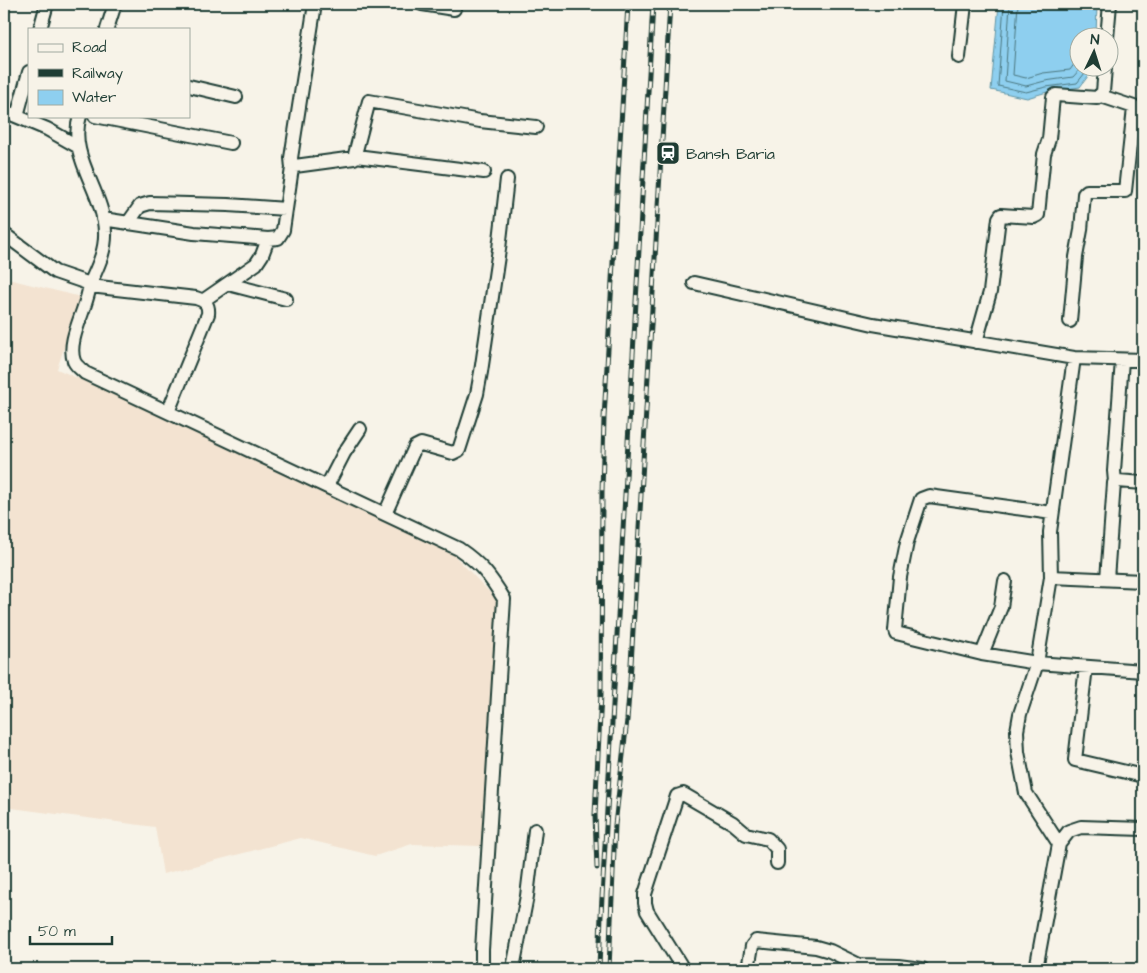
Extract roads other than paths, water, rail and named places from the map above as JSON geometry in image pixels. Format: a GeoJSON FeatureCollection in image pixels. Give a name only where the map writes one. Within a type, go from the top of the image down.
{"type":"FeatureCollection","features":[{"type":"Feature","properties":{"kind":"street"},"geometry":{"type":"LineString","coordinates":[[40,28],[46,4]]}},
{"type":"Feature","properties":{"kind":"street"},"geometry":{"type":"LineString","coordinates":[[107,28],[114,4]]}},
{"type":"Feature","properties":{"kind":"street"},"geometry":{"type":"LineString","coordinates":[[103,219],[194,233],[268,239],[281,236],[315,4]]}},
{"type":"Feature","properties":{"kind":"street"},"geometry":{"type":"LineString","coordinates":[[422,4],[454,9]]}},
{"type":"Feature","properties":{"kind":"street"},"geometry":{"type":"LineString","coordinates":[[960,57],[965,4]]}},
{"type":"Feature","properties":{"kind":"street"},"geometry":{"type":"LineString","coordinates":[[1108,28],[1110,4]]}},
{"type":"Feature","properties":{"kind":"street"},"geometry":{"type":"LineString","coordinates":[[17,116],[28,76]]}},
{"type":"Feature","properties":{"kind":"street"},"geometry":{"type":"LineString","coordinates":[[1101,96],[1104,78]]}},
{"type":"Feature","properties":{"kind":"street"},"geometry":{"type":"LineString","coordinates":[[190,86],[236,97]]}},
{"type":"Feature","properties":{"kind":"street"},"geometry":{"type":"LineString","coordinates":[[976,342],[990,292],[1000,216],[1034,217],[1038,214],[1044,154],[1049,140],[1053,97],[1056,95],[1097,98],[1101,96],[1138,109],[1125,191],[1087,191],[1084,194],[1070,321]]}},
{"type":"Feature","properties":{"kind":"street"},"geometry":{"type":"LineString","coordinates":[[292,168],[295,166],[351,160],[356,156],[369,101],[480,121],[536,127]]}},
{"type":"Feature","properties":{"kind":"street"},"geometry":{"type":"LineString","coordinates":[[4,111],[47,129],[77,146]]}},
{"type":"Feature","properties":{"kind":"street"},"geometry":{"type":"LineString","coordinates":[[80,118],[77,146],[103,219],[104,246],[90,285],[74,343],[74,360],[77,366],[85,373],[459,549],[473,559],[490,576],[504,599],[482,969]]}},
{"type":"Feature","properties":{"kind":"street"},"geometry":{"type":"LineString","coordinates":[[105,118],[231,143]]}},
{"type":"Feature","properties":{"kind":"street"},"geometry":{"type":"LineString","coordinates":[[356,156],[484,172]]}},
{"type":"Feature","properties":{"kind":"street"},"geometry":{"type":"LineString","coordinates":[[385,514],[415,447],[421,444],[453,453],[458,450],[477,394],[481,372],[507,179]]}},
{"type":"Feature","properties":{"kind":"street"},"geometry":{"type":"LineString","coordinates":[[128,223],[140,206],[150,202],[286,209]]}},
{"type":"Feature","properties":{"kind":"street"},"geometry":{"type":"LineString","coordinates":[[4,234],[55,272],[90,285],[204,300],[256,264],[262,255],[268,239]]}},
{"type":"Feature","properties":{"kind":"street"},"geometry":{"type":"LineString","coordinates":[[694,283],[873,324],[976,342],[1074,358],[1143,360]]}},
{"type":"Feature","properties":{"kind":"street"},"geometry":{"type":"LineString","coordinates":[[228,284],[286,299]]}},
{"type":"Feature","properties":{"kind":"street"},"geometry":{"type":"LineString","coordinates":[[168,412],[208,314],[207,304],[204,300]]}},
{"type":"Feature","properties":{"kind":"street"},"geometry":{"type":"LineString","coordinates":[[1059,844],[1026,792],[1018,752],[1017,731],[1020,714],[1037,663],[1051,577],[1050,532],[1074,358]]}},
{"type":"Feature","properties":{"kind":"street"},"geometry":{"type":"LineString","coordinates":[[1106,579],[1115,482],[1114,471],[1122,360]]}},
{"type":"Feature","properties":{"kind":"street"},"geometry":{"type":"LineString","coordinates":[[327,486],[344,453],[360,429]]}},
{"type":"Feature","properties":{"kind":"street"},"geometry":{"type":"LineString","coordinates":[[1115,482],[1143,484]]}},
{"type":"Feature","properties":{"kind":"street"},"geometry":{"type":"LineString","coordinates":[[1052,513],[929,496],[921,499],[907,542],[900,577],[895,630],[900,635],[982,654],[1037,663],[1143,672]]}},
{"type":"Feature","properties":{"kind":"street"},"geometry":{"type":"LineString","coordinates":[[1051,577],[1143,581]]}},
{"type":"Feature","properties":{"kind":"street"},"geometry":{"type":"LineString","coordinates":[[982,654],[1001,607],[1006,582]]}},
{"type":"Feature","properties":{"kind":"street"},"geometry":{"type":"LineString","coordinates":[[1086,667],[1075,760],[1143,776]]}},
{"type":"Feature","properties":{"kind":"street"},"geometry":{"type":"LineString","coordinates":[[683,969],[647,911],[645,903],[645,894],[677,796],[683,794],[733,823],[746,834],[768,839],[777,848],[777,863]]}},
{"type":"Feature","properties":{"kind":"street"},"geometry":{"type":"LineString","coordinates":[[1036,969],[1059,844],[1069,831],[1080,827],[1143,829]]}},
{"type":"Feature","properties":{"kind":"street"},"geometry":{"type":"LineString","coordinates":[[514,969],[527,896],[535,830]]}},
{"type":"Feature","properties":{"kind":"street"},"geometry":{"type":"LineString","coordinates":[[748,969],[752,946],[756,941],[816,947],[830,951],[859,965],[922,969]]}},
{"type":"Feature","properties":{"kind":"water"},"geometry":{"type":"Polygon","coordinates":[[[999,4],[1097,4],[1096,28],[1070,28],[1070,78],[1087,78],[1080,87],[1047,92],[1027,98],[991,90],[999,4]]]}},
{"type":"Feature","properties":{"kind":"railway"},"geometry":{"type":"LineString","coordinates":[[597,868],[595,815],[601,694],[604,418],[628,4]]}},
{"type":"Feature","properties":{"kind":"railway"},"geometry":{"type":"LineString","coordinates":[[599,969],[653,4]]}},
{"type":"Feature","properties":{"kind":"railway"},"geometry":{"type":"LineString","coordinates":[[609,969],[615,825],[630,681],[670,4]]}},
{"type":"Feature","properties":{"kind":"place","name":"Bansh Baria"},"geometry":{"type":"Point","coordinates":[668,153]}}]}
